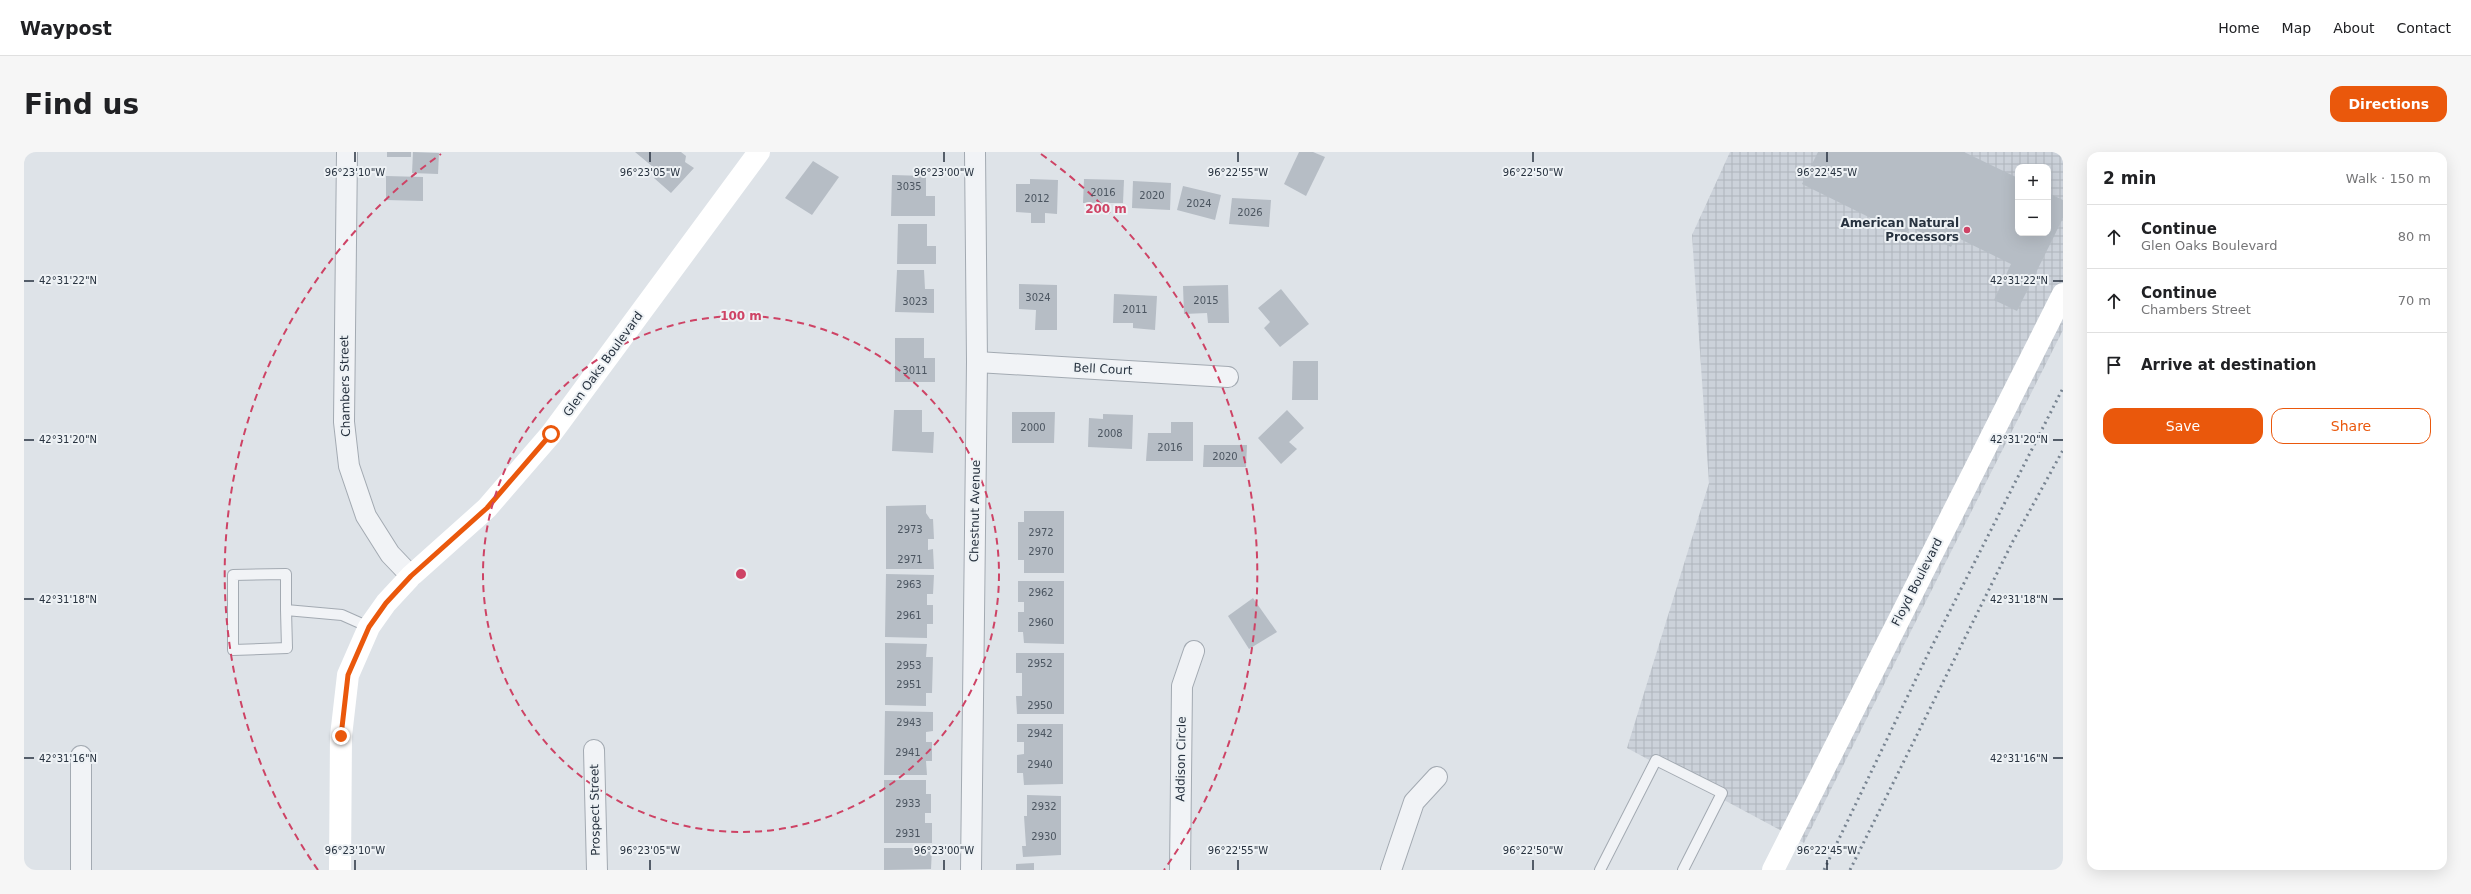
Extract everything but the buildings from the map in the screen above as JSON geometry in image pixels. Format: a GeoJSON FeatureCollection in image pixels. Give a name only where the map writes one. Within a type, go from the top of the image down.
{"type":"FeatureCollection","features":[{"type":"Feature","properties":{"kind":"main road","name":"Glen Oaks Boulevard"},"geometry":{"type":"LineString","coordinates":[[411,576],[487,508],[551,434],[759,152]]}},
{"type":"Feature","properties":{"kind":"main road","name":"Floyd Boulevard"},"geometry":{"type":"LineString","coordinates":[[1773,870],[2063,294]]}},
{"type":"Feature","properties":{"kind":"main road"},"geometry":{"type":"LineString","coordinates":[[340,870],[341,736],[348,675],[369,627],[386,603],[411,576]]}},
{"type":"Feature","properties":{"kind":"street","name":"Chambers Street"},"geometry":{"type":"LineString","coordinates":[[347,152],[344,422],[349,466],[366,516],[390,554],[411,576]]}},
{"type":"Feature","properties":{"kind":"street","name":"Chestnut Avenue"},"geometry":{"type":"LineString","coordinates":[[971,870],[978,362],[976,152]]}},
{"type":"Feature","properties":{"kind":"street","name":"Bell Court"},"geometry":{"type":"LineString","coordinates":[[978,362],[1228,377]]}},
{"type":"Feature","properties":{"kind":"street","name":"Addison Circle"},"geometry":{"type":"LineString","coordinates":[[1180,870],[1182,686],[1194,651]]}},
{"type":"Feature","properties":{"kind":"street","name":"Prospect Street"},"geometry":{"type":"LineString","coordinates":[[594,750],[597,870]]}},
{"type":"Feature","properties":{"kind":"street"},"geometry":{"type":"LineString","coordinates":[[80,870],[81,756]]}},
{"type":"Feature","properties":{"kind":"street"},"geometry":{"type":"LineString","coordinates":[[1391,870],[1414,802],[1437,777]]}},
{"type":"Feature","properties":{"kind":"lane"},"geometry":{"type":"LineString","coordinates":[[286,574],[286,610],[288,648],[233,650],[233,575],[286,574]]}},
{"type":"Feature","properties":{"kind":"lane"},"geometry":{"type":"LineString","coordinates":[[286,610],[342,615],[369,627]]}},
{"type":"Feature","properties":{"kind":"lane"},"geometry":{"type":"LineString","coordinates":[[1600,870],[1656,760],[1722,793],[1683,870]]}},
{"type":"Feature","properties":{"kind":"shaded area"},"geometry":{"type":"Polygon","coordinates":[[[1730,152],[2063,152],[2063,330],[1804,843],[1627,748],[1709,483],[1692,235],[1730,152]]]}},
{"type":"Feature","properties":{"kind":"railway"},"geometry":{"type":"LineString","coordinates":[[1824,870],[1927,656],[2063,388]]}},
{"type":"Feature","properties":{"kind":"railway"},"geometry":{"type":"LineString","coordinates":[[1850,870],[2013,541],[2063,450]]}},
{"type":"Feature","properties":{"kind":"place","name":"American Natural Processors"},"geometry":{"type":"Point","coordinates":[1967,230]}},
{"type":"Feature","properties":{"kind":"route"},"geometry":{"type":"LineString","coordinates":[[341,736],[348,675],[369,627],[386,603],[411,576],[487,508],[551,434]]}}]}
